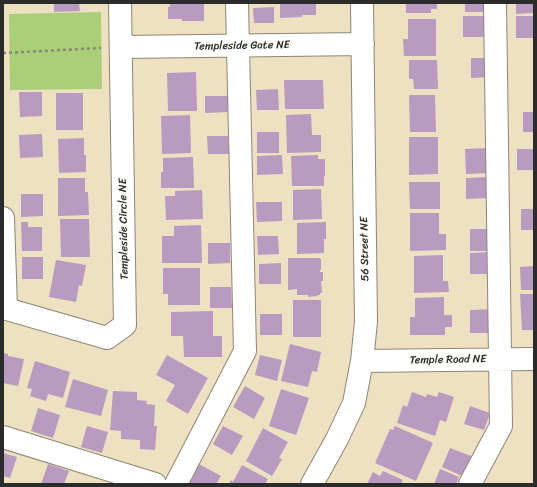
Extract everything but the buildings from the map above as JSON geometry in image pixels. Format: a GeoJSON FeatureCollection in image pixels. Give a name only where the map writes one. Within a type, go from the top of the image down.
{"type":"FeatureCollection","features":[{"type":"Feature","properties":{"kind":"street","name":"Templeside Circle NE"},"geometry":{"type":"LineString","coordinates":[[4,308],[107,338],[125,324],[122,47],[120,3]]}},
{"type":"Feature","properties":{"kind":"street"},"geometry":{"type":"LineString","coordinates":[[176,484],[245,351],[238,3]]}},
{"type":"Feature","properties":{"kind":"street","name":"56 Street NE"},"geometry":{"type":"LineString","coordinates":[[312,484],[337,439],[354,403],[362,361],[366,322],[362,3]]}},
{"type":"Feature","properties":{"kind":"street"},"geometry":{"type":"LineString","coordinates":[[470,484],[501,426],[495,3]]}},
{"type":"Feature","properties":{"kind":"street","name":"Templeside Gate NE"},"geometry":{"type":"LineString","coordinates":[[122,47],[363,44]]}},
{"type":"Feature","properties":{"kind":"street"},"geometry":{"type":"LineString","coordinates":[[3,218],[4,308]]}},
{"type":"Feature","properties":{"kind":"street","name":"Temple Road NE"},"geometry":{"type":"LineString","coordinates":[[362,361],[534,359]]}},
{"type":"Feature","properties":{"kind":"street"},"geometry":{"type":"LineString","coordinates":[[3,437],[155,484]]}},
{"type":"Feature","properties":{"kind":"path"},"geometry":{"type":"LineString","coordinates":[[3,54],[122,47]]}},
{"type":"Feature","properties":{"kind":"green space"},"geometry":{"type":"Polygon","coordinates":[[[101,12],[102,89],[10,90],[9,14],[101,12]]]}}]}
